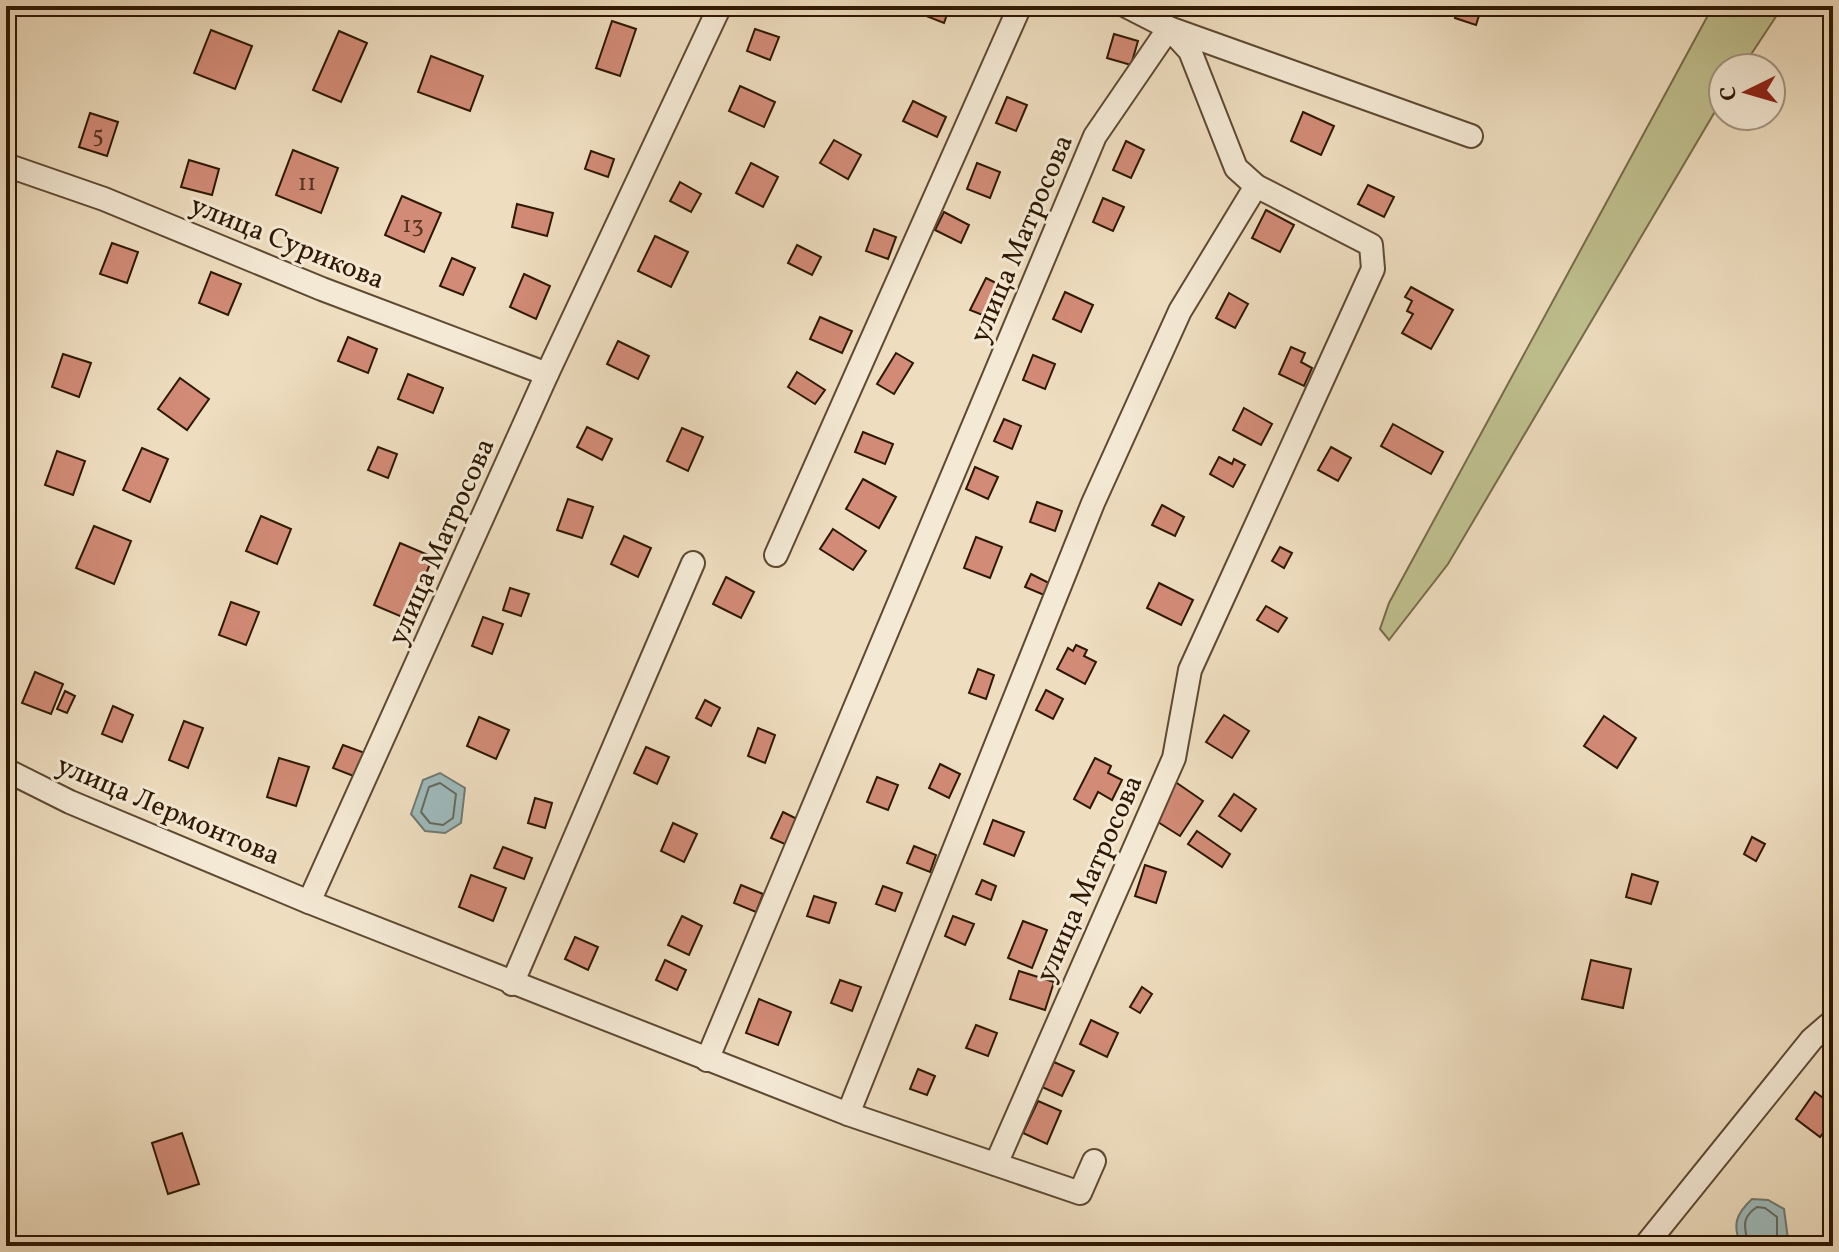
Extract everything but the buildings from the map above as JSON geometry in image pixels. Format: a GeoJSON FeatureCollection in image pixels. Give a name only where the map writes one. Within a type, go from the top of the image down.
{"type":"FeatureCollection","features":[{"type":"Feature","properties":{"kind":"street","name":"улица Матросова"},"geometry":{"type":"LineString","coordinates":[[309,902],[547,374],[720,6]]}},
{"type":"Feature","properties":{"kind":"street"},"geometry":{"type":"LineString","coordinates":[[776,555],[1020,6]]}},
{"type":"Feature","properties":{"kind":"street","name":"улица Матросова"},"geometry":{"type":"LineString","coordinates":[[1126,6],[1169,28],[1471,136]]}},
{"type":"Feature","properties":{"kind":"street","name":"улица Матросова"},"geometry":{"type":"LineString","coordinates":[[996,1164],[1174,758],[1190,670],[1373,269],[1371,245],[1256,186],[1236,168],[1190,51],[1169,28]]}},
{"type":"Feature","properties":{"kind":"street","name":"улица Матросова"},"geometry":{"type":"LineString","coordinates":[[707,1060],[1095,136],[1169,28]]}},
{"type":"Feature","properties":{"kind":"street","name":"улица Сурикова"},"geometry":{"type":"LineString","coordinates":[[6,165],[104,199],[322,289],[547,374]]}},
{"type":"Feature","properties":{"kind":"street"},"geometry":{"type":"LineString","coordinates":[[848,1114],[1093,503],[1180,311],[1256,186]]}},
{"type":"Feature","properties":{"kind":"street"},"geometry":{"type":"LineString","coordinates":[[512,984],[693,563]]}},
{"type":"Feature","properties":{"kind":"street","name":"улица Лермонтова"},"geometry":{"type":"LineString","coordinates":[[6,770],[70,802],[309,902]]}},
{"type":"Feature","properties":{"kind":"street"},"geometry":{"type":"LineString","coordinates":[[309,902],[848,1114],[1080,1193],[1094,1161]]}},
{"type":"Feature","properties":{"kind":"street"},"geometry":{"type":"LineString","coordinates":[[1645,1246],[1812,1039],[1833,1021]]}},
{"type":"Feature","properties":{"kind":"green space"},"geometry":{"type":"Polygon","coordinates":[[[1713,6],[1783,6],[1753,52],[1707,52],[1707,125],[1448,564],[1389,640],[1380,629],[1389,603],[1713,6]]]}},
{"type":"Feature","properties":{"kind":"water"},"geometry":{"type":"Polygon","coordinates":[[[440,773],[465,788],[461,823],[445,833],[425,831],[411,814],[423,780],[440,773]]]}},
{"type":"Feature","properties":{"kind":"water"},"geometry":{"type":"Polygon","coordinates":[[[1752,1199],[1768,1200],[1784,1209],[1788,1239],[1784,1246],[1741,1245],[1737,1220],[1752,1199]]]}}]}
